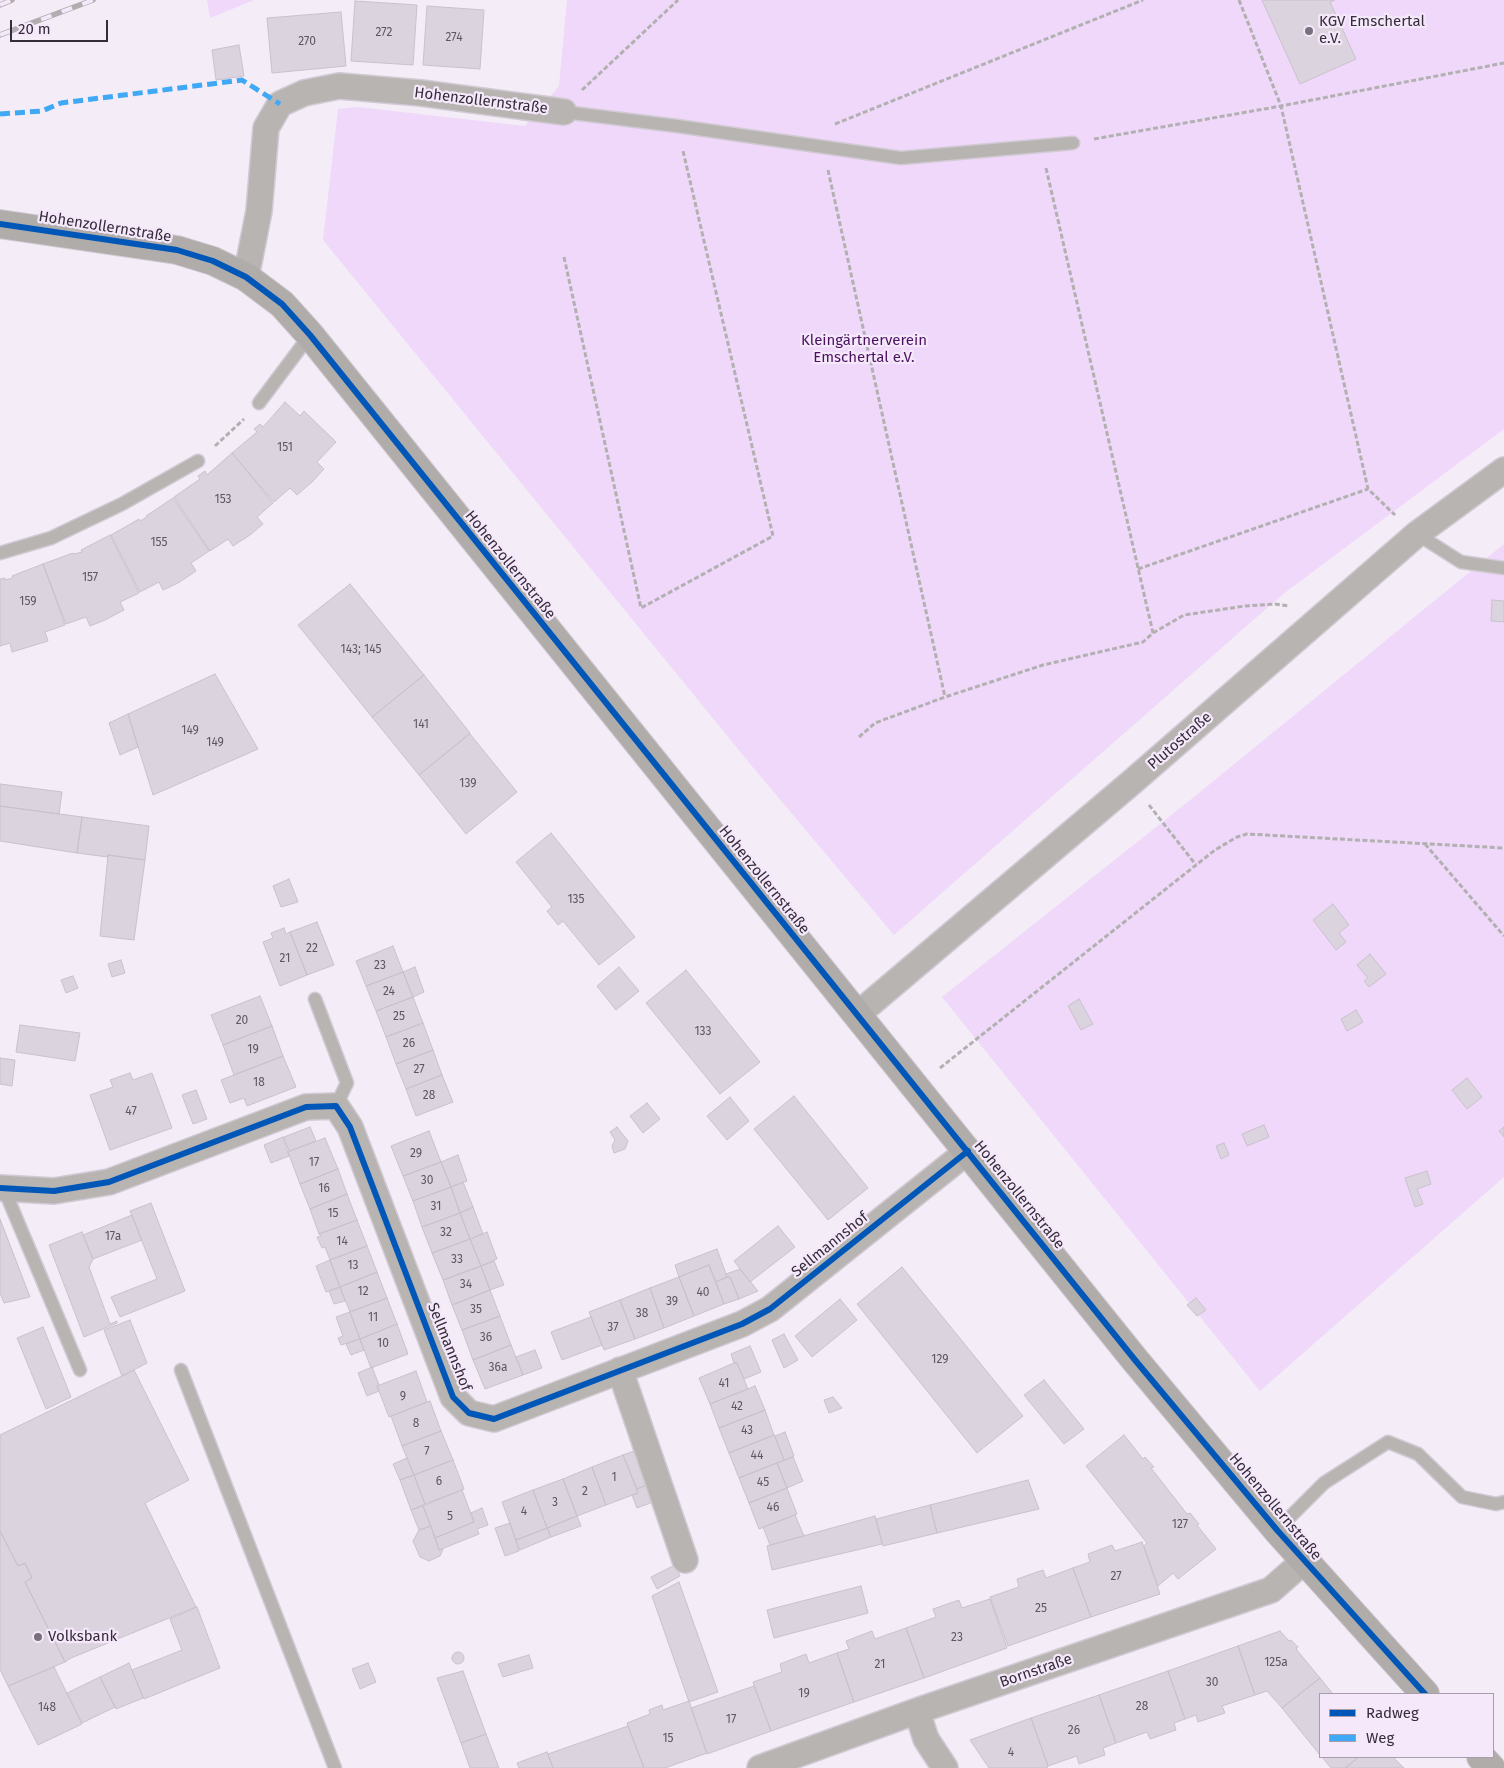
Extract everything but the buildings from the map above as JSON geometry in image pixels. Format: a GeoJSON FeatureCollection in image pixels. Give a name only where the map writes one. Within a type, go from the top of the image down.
{"type":"FeatureCollection","features":[{"type":"Feature","properties":{"kind":"main road","name":"Hohenzollernstraße"},"geometry":{"type":"LineString","coordinates":[[0,224],[177,250],[213,261],[246,277],[282,304],[310,335],[1135,1360],[1277,1530],[1424,1693]]}},
{"type":"Feature","properties":{"kind":"main road"},"geometry":{"type":"LineString","coordinates":[[1482,1758],[1491,1768]]}},
{"type":"Feature","properties":{"kind":"street","name":"Hohenzollernstraße"},"geometry":{"type":"LineString","coordinates":[[246,277],[259,212],[266,128],[280,104],[304,93],[339,86],[421,93],[564,112]]}},
{"type":"Feature","properties":{"kind":"street","name":"Plutostraße"},"geometry":{"type":"LineString","coordinates":[[858,1014],[1132,782],[1417,534],[1504,470]]}},
{"type":"Feature","properties":{"kind":"street"},"geometry":{"type":"LineString","coordinates":[[2,1189],[54,1191],[110,1182],[306,1107],[336,1106]]}},
{"type":"Feature","properties":{"kind":"street","name":"Sellmannshof"},"geometry":{"type":"LineString","coordinates":[[336,1106],[350,1127],[453,1397],[469,1413],[494,1419],[742,1324],[770,1309],[968,1151]]}},
{"type":"Feature","properties":{"kind":"street"},"geometry":{"type":"LineString","coordinates":[[620,1370],[685,1560]]}},
{"type":"Feature","properties":{"kind":"street","name":"Bornstraße"},"geometry":{"type":"LineString","coordinates":[[760,1768],[917,1711],[1271,1590],[1304,1561]]}},
{"type":"Feature","properties":{"kind":"street"},"geometry":{"type":"LineString","coordinates":[[917,1711],[926,1739],[945,1768]]}},
{"type":"Feature","properties":{"kind":"lane"},"geometry":{"type":"LineString","coordinates":[[564,112],[678,126],[901,158],[1073,142]]}},
{"type":"Feature","properties":{"kind":"lane"},"geometry":{"type":"LineString","coordinates":[[258,403],[310,335]]}},
{"type":"Feature","properties":{"kind":"lane"},"geometry":{"type":"LineString","coordinates":[[0,553],[51,538],[122,504],[198,461]]}},
{"type":"Feature","properties":{"kind":"lane"},"geometry":{"type":"LineString","coordinates":[[1417,534],[1461,562],[1504,568]]}},
{"type":"Feature","properties":{"kind":"lane"},"geometry":{"type":"LineString","coordinates":[[315,999],[347,1083],[336,1106]]}},
{"type":"Feature","properties":{"kind":"lane"},"geometry":{"type":"LineString","coordinates":[[2,1189],[80,1370]]}},
{"type":"Feature","properties":{"kind":"lane"},"geometry":{"type":"LineString","coordinates":[[181,1370],[335,1768]]}},
{"type":"Feature","properties":{"kind":"lane"},"geometry":{"type":"LineString","coordinates":[[1277,1530],[1324,1483],[1388,1442],[1418,1454],[1462,1497],[1496,1504],[1504,1502]]}},
{"type":"Feature","properties":{"kind":"path"},"geometry":{"type":"LineString","coordinates":[[564,112],[585,86],[678,0]]}},
{"type":"Feature","properties":{"kind":"path"},"geometry":{"type":"LineString","coordinates":[[944,697],[823,147],[825,128],[1143,0]]}},
{"type":"Feature","properties":{"kind":"path"},"geometry":{"type":"LineString","coordinates":[[1239,0],[1281,106],[1368,489],[1417,534]]}},
{"type":"Feature","properties":{"kind":"path"},"geometry":{"type":"LineString","coordinates":[[1073,142],[1281,106],[1504,63]]}},
{"type":"Feature","properties":{"kind":"path"},"geometry":{"type":"LineString","coordinates":[[564,257],[641,608],[774,536],[678,126]]}},
{"type":"Feature","properties":{"kind":"path"},"geometry":{"type":"LineString","coordinates":[[1041,145],[1153,633]]}},
{"type":"Feature","properties":{"kind":"path"},"geometry":{"type":"LineString","coordinates":[[198,461],[238,426],[258,403]]}},
{"type":"Feature","properties":{"kind":"path"},"geometry":{"type":"LineString","coordinates":[[1138,569],[1368,489]]}},
{"type":"Feature","properties":{"kind":"path"},"geometry":{"type":"LineString","coordinates":[[860,737],[875,723],[944,697],[1043,665],[1143,642],[1153,633],[1184,615],[1245,606],[1275,604],[1329,611]]}},
{"type":"Feature","properties":{"kind":"path"},"geometry":{"type":"LineString","coordinates":[[1132,782],[1196,865]]}},
{"type":"Feature","properties":{"kind":"path"},"geometry":{"type":"LineString","coordinates":[[917,1087],[1215,850],[1237,837],[1247,834],[1504,848]]}},
{"type":"Feature","properties":{"kind":"path"},"geometry":{"type":"LineString","coordinates":[[1425,843],[1504,936]]}},
{"type":"Feature","properties":{"kind":"green space"},"geometry":{"type":"Polygon","coordinates":[[[207,0],[254,0],[210,18],[207,0]]]}},
{"type":"Feature","properties":{"kind":"green space","name":"Kleingärtnerverein Emschertal e.V."},"geometry":{"type":"Polygon","coordinates":[[[567,0],[1504,0],[1504,429],[1283,594],[894,935],[751,765],[323,240],[338,109],[358,107],[525,126],[559,86],[567,0]]]}},
{"type":"Feature","properties":{"kind":"green space"},"geometry":{"type":"Polygon","coordinates":[[[1504,544],[1504,1177],[1260,1391],[942,997],[1189,801],[1504,544]]]}},
{"type":"Feature","properties":{"kind":"railway"},"geometry":{"type":"LineString","coordinates":[[0,5],[12,0]]}},
{"type":"Feature","properties":{"kind":"railway"},"geometry":{"type":"LineString","coordinates":[[0,35],[93,0]]}},
{"type":"Feature","properties":{"kind":"marked path"},"geometry":{"type":"LineString","coordinates":[[0,114],[42,111],[61,103],[242,80],[280,104]]}},
{"type":"Feature","properties":{"kind":"cycle path"},"geometry":{"type":"LineString","coordinates":[[0,224],[177,250],[213,261],[246,277],[282,304],[310,335],[1135,1360],[1277,1530],[1424,1693]]}},
{"type":"Feature","properties":{"kind":"cycle path"},"geometry":{"type":"LineString","coordinates":[[0,1188],[54,1191],[109,1182],[306,1107],[336,1106],[350,1127],[453,1397],[469,1413],[494,1419],[742,1324],[770,1309],[968,1151]]}},
{"type":"Feature","properties":{"kind":"place","name":"KGV Emschertal e.V."},"geometry":{"type":"Point","coordinates":[1309,31]}},
{"type":"Feature","properties":{"kind":"place","name":"Volksbank"},"geometry":{"type":"Point","coordinates":[38,1637]}}]}
